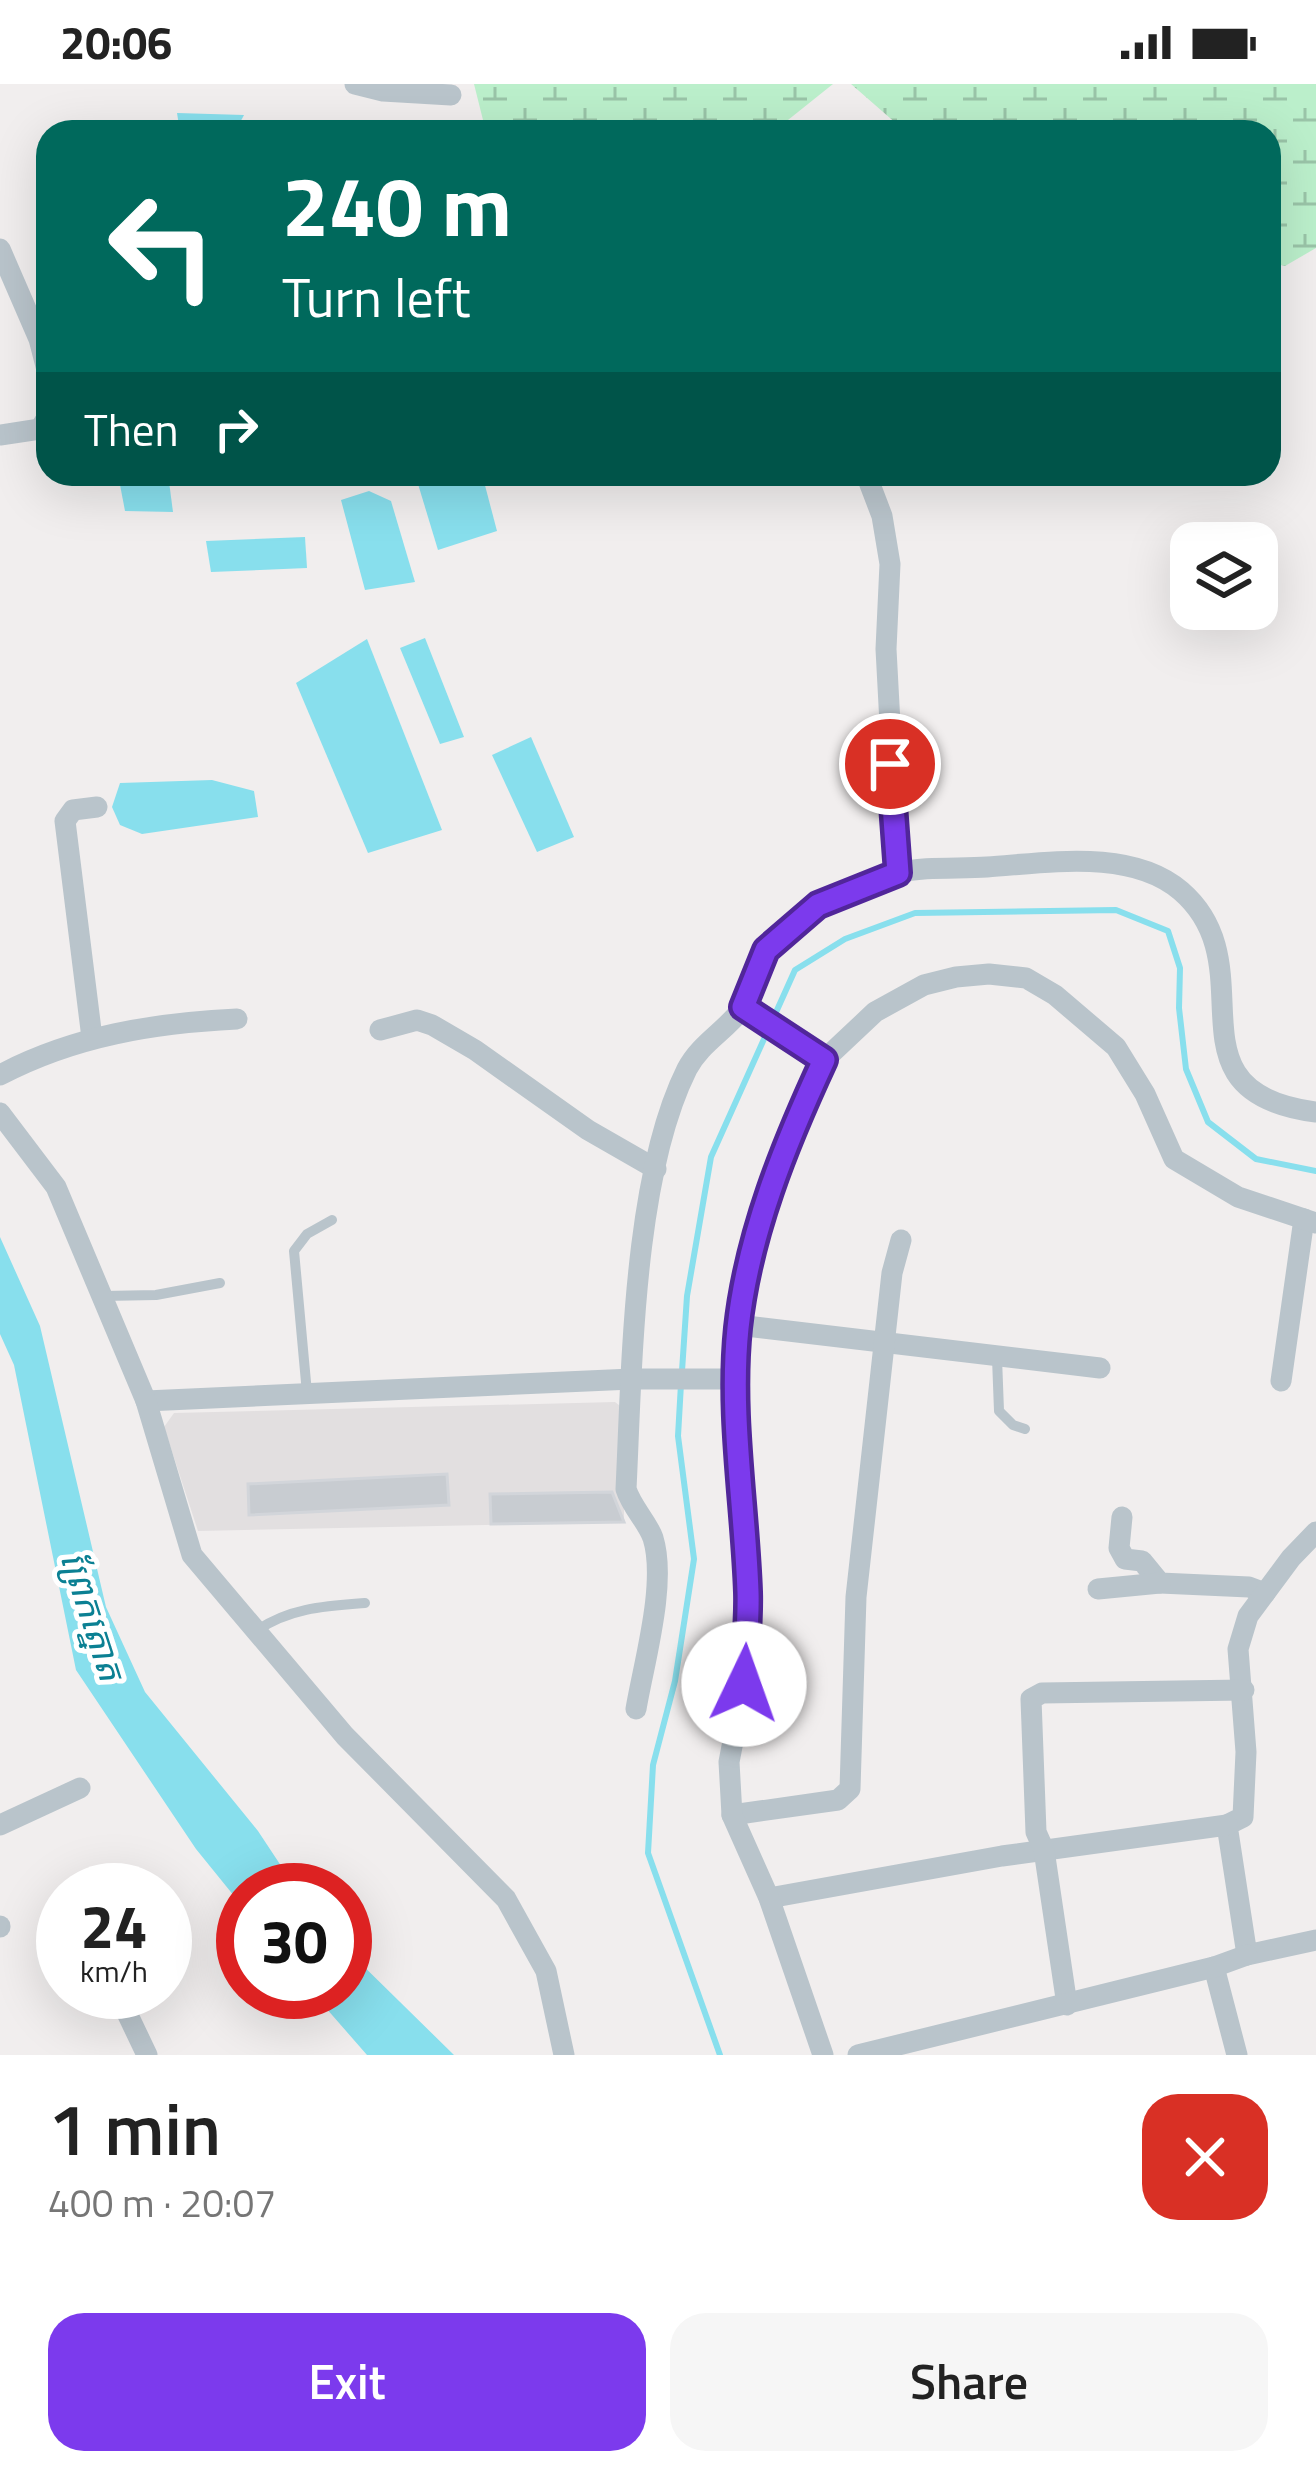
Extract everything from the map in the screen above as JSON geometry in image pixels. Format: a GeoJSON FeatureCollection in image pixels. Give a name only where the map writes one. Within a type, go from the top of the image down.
{"type":"FeatureCollection","features":[{"type":"Feature","properties":{"kind":"street"},"geometry":{"type":"LineString","coordinates":[[355,84],[383,91],[451,95]]}},
{"type":"Feature","properties":{"kind":"street"},"geometry":{"type":"LineString","coordinates":[[0,249],[36,334]]}},
{"type":"Feature","properties":{"kind":"street"},"geometry":{"type":"LineString","coordinates":[[0,435],[36,430]]}},
{"type":"Feature","properties":{"kind":"street"},"geometry":{"type":"LineString","coordinates":[[870,486],[882,517],[890,564],[886,649],[898,873]]}},
{"type":"Feature","properties":{"kind":"street"},"geometry":{"type":"LineString","coordinates":[[92,1039],[65,821],[73,810],[97,807]]}},
{"type":"Feature","properties":{"kind":"street"},"geometry":{"type":"LineString","coordinates":[[636,1709],[658,1572],[652,1535],[632,1509],[626,1489],[642,1261],[656,1168],[667,1120],[688,1066],[743,1007],[766,950],[818,905],[898,873],[1098,862],[1148,872],[1182,891],[1216,940],[1230,1068],[1249,1090],[1283,1108],[1316,1112]]}},
{"type":"Feature","properties":{"kind":"street"},"geometry":{"type":"LineString","coordinates":[[823,2055],[769,1898],[732,1815],[729,1762],[744,1684],[748,1598],[736,1379],[738,1325],[757,1236],[788,1136],[824,1060],[875,1012],[924,985],[989,974],[1026,978],[1055,995],[1116,1046],[1174,1159],[1238,1197],[1310,1221],[1281,1381]]}},
{"type":"Feature","properties":{"kind":"street"},"geometry":{"type":"LineString","coordinates":[[743,1007],[824,1060]]}},
{"type":"Feature","properties":{"kind":"street"},"geometry":{"type":"LineString","coordinates":[[0,1075],[49,1051],[92,1039],[182,1022],[237,1019]]}},
{"type":"Feature","properties":{"kind":"street"},"geometry":{"type":"LineString","coordinates":[[380,1030],[417,1020],[432,1025],[588,1130],[656,1168]]}},
{"type":"Feature","properties":{"kind":"street"},"geometry":{"type":"LineString","coordinates":[[0,1113],[56,1186],[104,1296],[146,1401],[192,1555],[345,1736],[506,1899],[546,1971],[564,2055]]}},
{"type":"Feature","properties":{"kind":"street"},"geometry":{"type":"LineString","coordinates":[[732,1815],[838,1800],[850,1789],[856,1597],[892,1273],[902,1240]]}},
{"type":"Feature","properties":{"kind":"street"},"geometry":{"type":"LineString","coordinates":[[738,1325],[1100,1368]]}},
{"type":"Feature","properties":{"kind":"street"},"geometry":{"type":"LineString","coordinates":[[146,1401],[632,1379],[736,1379]]}},
{"type":"Feature","properties":{"kind":"street"},"geometry":{"type":"LineString","coordinates":[[1122,1517],[1119,1548],[1125,1559],[1142,1561],[1160,1583]]}},
{"type":"Feature","properties":{"kind":"street"},"geometry":{"type":"LineString","coordinates":[[769,1898],[1044,1850],[1227,1825],[1243,1817],[1244,1690],[1238,1649],[1249,1616],[1316,1532]]}},
{"type":"Feature","properties":{"kind":"street"},"geometry":{"type":"LineString","coordinates":[[1098,1589],[1160,1583],[1250,1587],[1265,1593]]}},
{"type":"Feature","properties":{"kind":"street"},"geometry":{"type":"LineString","coordinates":[[1067,2005],[1044,1850],[1036,1832],[1031,1699],[1042,1693],[1244,1690]]}},
{"type":"Feature","properties":{"kind":"street"},"geometry":{"type":"LineString","coordinates":[[0,1825],[80,1788]]}},
{"type":"Feature","properties":{"kind":"street"},"geometry":{"type":"LineString","coordinates":[[1227,1825],[1247,1955]]}},
{"type":"Feature","properties":{"kind":"street"},"geometry":{"type":"LineString","coordinates":[[858,2055],[1316,1940]]}},
{"type":"Feature","properties":{"kind":"street"},"geometry":{"type":"LineString","coordinates":[[1214,1967],[1237,2055]]}},
{"type":"Feature","properties":{"kind":"street"},"geometry":{"type":"LineString","coordinates":[[130,2019],[147,2055]]}},
{"type":"Feature","properties":{"kind":"lane"},"geometry":{"type":"LineString","coordinates":[[308,1393],[294,1251],[307,1234],[332,1220]]}},
{"type":"Feature","properties":{"kind":"lane"},"geometry":{"type":"LineString","coordinates":[[104,1296],[156,1294],[220,1283]]}},
{"type":"Feature","properties":{"kind":"lane"},"geometry":{"type":"LineString","coordinates":[[997,1358],[999,1411],[1025,1429]]}},
{"type":"Feature","properties":{"kind":"lane"},"geometry":{"type":"LineString","coordinates":[[256,1630],[276,1617],[364,1603]]}},
{"type":"Feature","properties":{"kind":"shaded area"},"geometry":{"type":"Polygon","coordinates":[[[615,1402],[624,1409],[624,1522],[198,1531],[164,1427],[174,1413],[615,1402]]]}},
{"type":"Feature","properties":{"kind":"green space"},"geometry":{"type":"Polygon","coordinates":[[[474,84],[833,84],[788,120],[483,120],[474,84]]]}},
{"type":"Feature","properties":{"kind":"green space"},"geometry":{"type":"Polygon","coordinates":[[[851,84],[1316,84],[1316,248],[1281,265],[1281,120],[892,120],[851,84]]]}},
{"type":"Feature","properties":{"kind":"water"},"geometry":{"type":"Polygon","coordinates":[[[177,113],[244,115],[241,120],[178,120],[177,113]]]}},
{"type":"Feature","properties":{"kind":"water"},"geometry":{"type":"Polygon","coordinates":[[[120,486],[170,486],[173,512],[125,511],[120,486]]]}},
{"type":"Feature","properties":{"kind":"water"},"geometry":{"type":"Polygon","coordinates":[[[419,486],[485,486],[497,531],[438,550],[419,486]]]}},
{"type":"Feature","properties":{"kind":"water"},"geometry":{"type":"Polygon","coordinates":[[[369,491],[391,501],[415,582],[365,590],[341,500],[369,491]]]}},
{"type":"Feature","properties":{"kind":"water"},"geometry":{"type":"Polygon","coordinates":[[[305,537],[307,568],[211,572],[206,541],[305,537]]]}},
{"type":"Feature","properties":{"kind":"water"},"geometry":{"type":"Polygon","coordinates":[[[425,638],[464,737],[440,744],[400,648],[425,638]]]}},
{"type":"Feature","properties":{"kind":"water"},"geometry":{"type":"Polygon","coordinates":[[[367,639],[442,830],[368,853],[296,683],[367,639]]]}},
{"type":"Feature","properties":{"kind":"water"},"geometry":{"type":"Polygon","coordinates":[[[531,737],[574,837],[537,852],[492,755],[531,737]]]}},
{"type":"Feature","properties":{"kind":"water"},"geometry":{"type":"Polygon","coordinates":[[[212,780],[254,791],[258,817],[142,834],[120,825],[112,807],[120,783],[212,780]]]}},
{"type":"Feature","properties":{"kind":"water","name":"ព្រែកត្នោត"},"geometry":{"type":"Polygon","coordinates":[[[0,1237],[40,1326],[106,1607],[145,1692],[279,1863],[216,1863],[216,1874],[76,1670],[14,1365],[0,1334],[0,1237]]]}},
{"type":"Feature","properties":{"kind":"water"},"geometry":{"type":"Polygon","coordinates":[[[372,1975],[454,2055],[367,2055],[336,2019],[372,2019],[372,1975]]]}},
{"type":"Feature","properties":{"kind":"building"},"geometry":{"type":"Polygon","coordinates":[[[447,1474],[449,1505],[249,1515],[248,1484],[447,1474]]]}},
{"type":"Feature","properties":{"kind":"building"},"geometry":{"type":"Polygon","coordinates":[[[612,1492],[624,1522],[491,1524],[490,1494],[612,1492]]]}},
{"type":"Feature","properties":{"kind":"waterway"},"geometry":{"type":"LineString","coordinates":[[682,1371],[687,1296],[711,1157],[795,970],[845,939],[915,913],[1116,910],[1168,931],[1180,968],[1186,1069],[1208,1122],[1256,1159],[1316,1171]]}},
{"type":"Feature","properties":{"kind":"waterway"},"geometry":{"type":"LineString","coordinates":[[681,1384],[678,1436],[694,1559],[675,1681],[653,1765],[648,1853],[720,2055]]}},
{"type":"Feature","properties":{"kind":"route"},"geometry":{"type":"LineString","coordinates":[[744,1684],[748,1598],[736,1379],[738,1325],[757,1236],[788,1136],[824,1060],[743,1007],[766,950],[818,905],[898,873],[890,764]]}}]}
